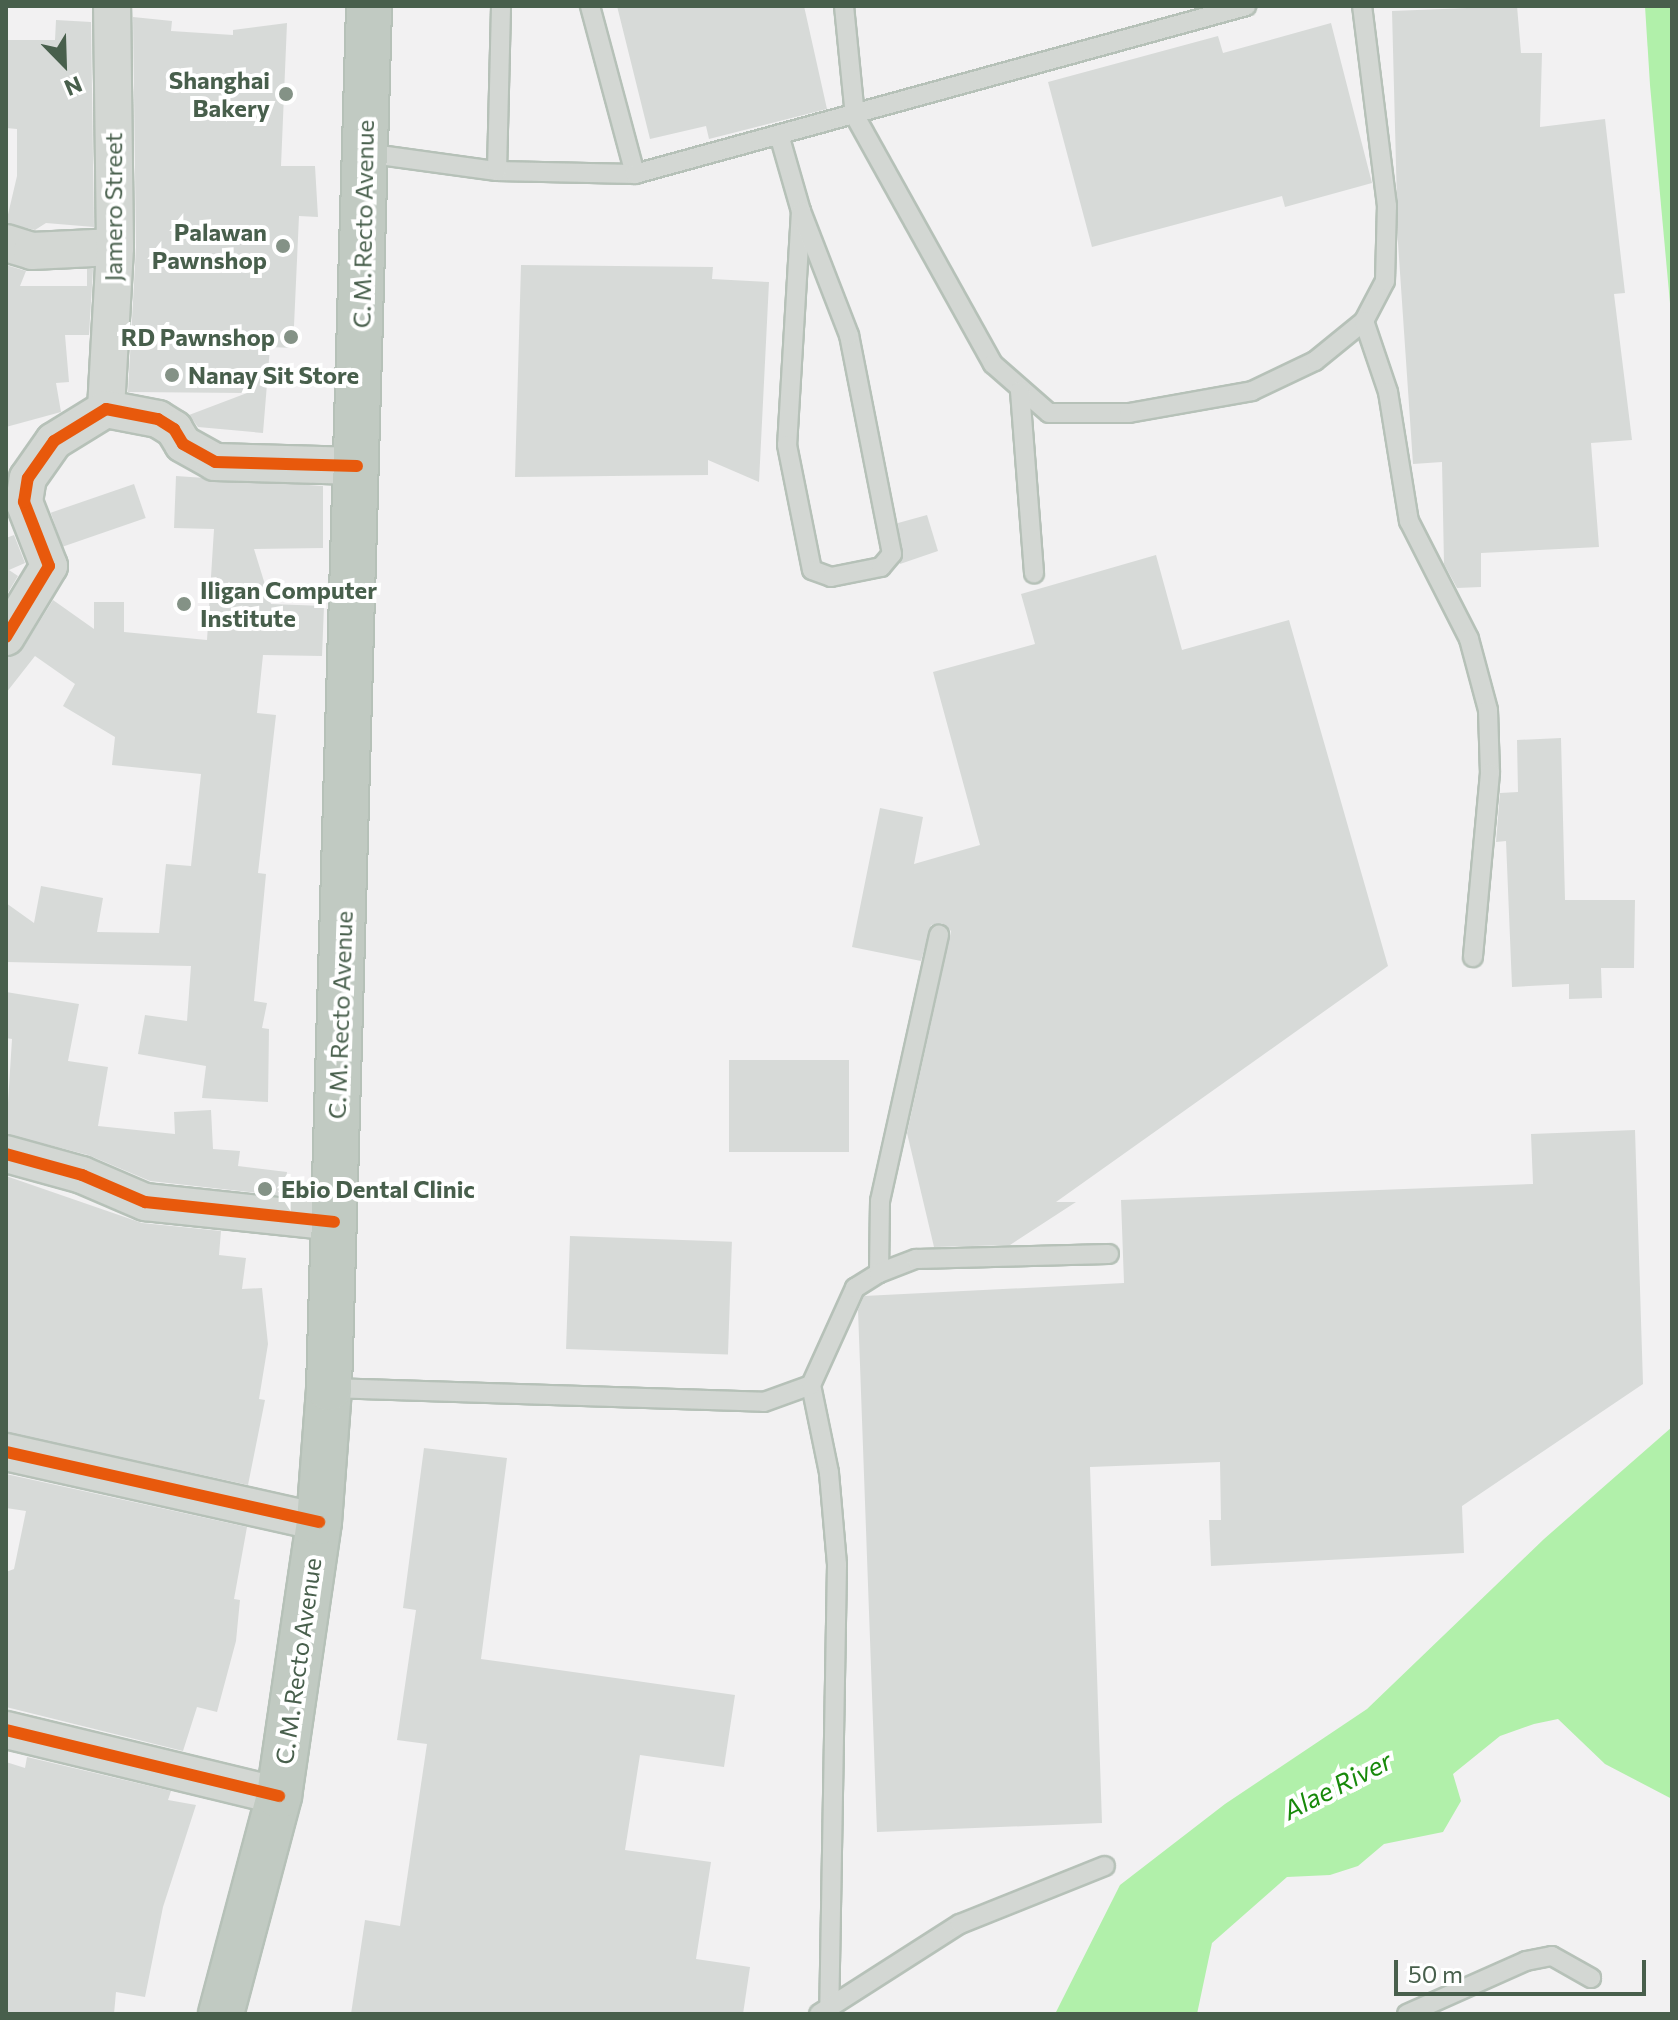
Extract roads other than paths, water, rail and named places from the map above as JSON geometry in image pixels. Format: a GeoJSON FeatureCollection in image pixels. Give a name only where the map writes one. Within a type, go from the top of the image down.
{"type":"FeatureCollection","features":[{"type":"Feature","properties":{"kind":"highway","name":"C. M. Recto Avenue"},"geometry":{"type":"LineString","coordinates":[[221,2014],[279,1796],[319,1522],[329,1388],[369,6]]}},
{"type":"Feature","properties":{"kind":"street","name":"Jamero Street"},"geometry":{"type":"LineString","coordinates":[[106,409],[115,247],[112,6]]}},
{"type":"Feature","properties":{"kind":"street"},"geometry":{"type":"LineString","coordinates":[[6,243],[32,251],[115,247]]}},
{"type":"Feature","properties":{"kind":"street"},"geometry":{"type":"LineString","coordinates":[[6,637],[49,566],[15,506],[36,460],[106,409],[158,419],[174,429],[183,444],[215,462],[357,466]]}},
{"type":"Feature","properties":{"kind":"street"},"geometry":{"type":"LineString","coordinates":[[6,1154],[82,1175],[145,1202],[334,1222]]}},
{"type":"Feature","properties":{"kind":"street"},"geometry":{"type":"LineString","coordinates":[[6,1452],[319,1522]]}},
{"type":"Feature","properties":{"kind":"street"},"geometry":{"type":"LineString","coordinates":[[6,1730],[279,1796]]}},
{"type":"Feature","properties":{"kind":"lane"},"geometry":{"type":"LineString","coordinates":[[497,171],[501,6]]}},
{"type":"Feature","properties":{"kind":"lane"},"geometry":{"type":"LineString","coordinates":[[590,6],[635,174]]}},
{"type":"Feature","properties":{"kind":"lane"},"geometry":{"type":"LineString","coordinates":[[844,6],[855,116],[993,364],[1020,391],[1049,413],[1129,413],[1252,391],[1315,361],[1364,321],[1385,281],[1387,206],[1362,6]]}},
{"type":"Feature","properties":{"kind":"lane"},"geometry":{"type":"LineString","coordinates":[[365,153],[497,171],[635,174],[780,138],[1246,6]]}},
{"type":"Feature","properties":{"kind":"lane"},"geometry":{"type":"LineString","coordinates":[[780,138],[801,211],[849,335],[892,554],[881,567],[831,577],[812,570],[787,445],[801,211]]}},
{"type":"Feature","properties":{"kind":"lane"},"geometry":{"type":"LineString","coordinates":[[1364,321],[1388,392],[1409,521],[1469,639],[1488,710],[1490,773],[1473,957]]}},
{"type":"Feature","properties":{"kind":"lane"},"geometry":{"type":"LineString","coordinates":[[1020,391],[1034,573]]}},
{"type":"Feature","properties":{"kind":"lane"},"geometry":{"type":"LineString","coordinates":[[879,1273],[880,1201],[939,934]]}},
{"type":"Feature","properties":{"kind":"lane"},"geometry":{"type":"LineString","coordinates":[[824,2008],[837,1565],[829,1473],[811,1385],[855,1288],[879,1273],[916,1259],[1109,1254]]}},
{"type":"Feature","properties":{"kind":"lane"},"geometry":{"type":"LineString","coordinates":[[329,1388],[764,1402],[811,1385]]}},
{"type":"Feature","properties":{"kind":"lane"},"geometry":{"type":"LineString","coordinates":[[824,2008],[960,1924],[1105,1866]]}},
{"type":"Feature","properties":{"kind":"lane"},"geometry":{"type":"LineString","coordinates":[[1407,2014],[1526,1961],[1552,1956],[1591,1978]]}},
{"type":"Feature","properties":{"kind":"water"},"geometry":{"type":"Polygon","coordinates":[[[1645,6],[1672,6],[1672,325],[1650,85],[1645,6]]]}},
{"type":"Feature","properties":{"kind":"water","name":"Alae River"},"geometry":{"type":"Polygon","coordinates":[[[1672,1427],[1672,1799],[1605,1764],[1558,1719],[1534,1724],[1500,1736],[1453,1774],[1461,1801],[1443,1832],[1384,1844],[1358,1866],[1330,1875],[1287,1877],[1212,1943],[1197,2014],[1055,2014],[1120,1885],[1225,1804],[1367,1709],[1544,1539],[1672,1427]]]}},
{"type":"Feature","properties":{"kind":"place","name":"Shanghai Bakery"},"geometry":{"type":"Point","coordinates":[286,94]}},
{"type":"Feature","properties":{"kind":"place","name":"Palawan Pawnshop"},"geometry":{"type":"Point","coordinates":[283,246]}},
{"type":"Feature","properties":{"kind":"place","name":"RD Pawnshop"},"geometry":{"type":"Point","coordinates":[291,337]}},
{"type":"Feature","properties":{"kind":"place","name":"Nanay Sit Store"},"geometry":{"type":"Point","coordinates":[172,375]}},
{"type":"Feature","properties":{"kind":"place","name":"Iligan Computer Institute"},"geometry":{"type":"Point","coordinates":[184,604]}},
{"type":"Feature","properties":{"kind":"place","name":"Ebio Dental Clinic"},"geometry":{"type":"Point","coordinates":[265,1189]}}]}
